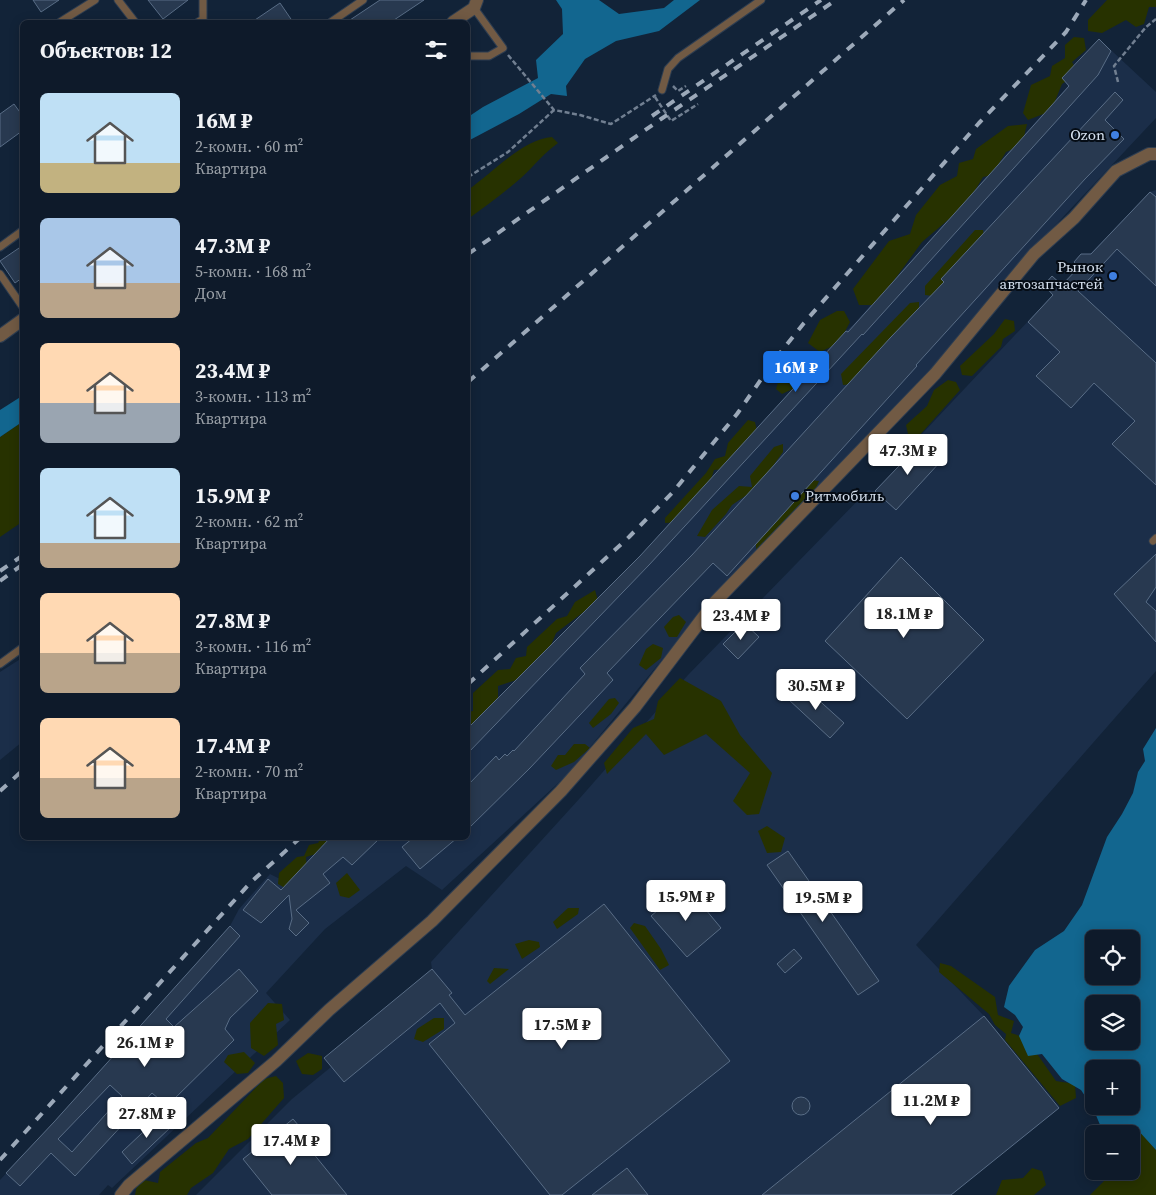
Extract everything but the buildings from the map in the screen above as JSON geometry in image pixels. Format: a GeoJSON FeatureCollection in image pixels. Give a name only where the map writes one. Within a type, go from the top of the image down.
{"type":"FeatureCollection","features":[{"type":"Feature","properties":{"kind":"street"},"geometry":{"type":"LineString","coordinates":[[456,20],[476,4]]}},
{"type":"Feature","properties":{"kind":"street"},"geometry":{"type":"LineString","coordinates":[[120,1195],[129,1185],[276,1061],[329,1010],[445,907],[561,790],[635,707],[714,603],[935,374],[1034,254],[1074,218],[1116,171],[1149,154],[1156,154]]}},
{"type":"Feature","properties":{"kind":"street"},"geometry":{"type":"LineString","coordinates":[[0,336],[20,321]]}},
{"type":"Feature","properties":{"kind":"lane"},"geometry":{"type":"LineString","coordinates":[[62,20],[82,3],[95,0]]}},
{"type":"Feature","properties":{"kind":"lane"},"geometry":{"type":"LineString","coordinates":[[118,0],[133,20]]}},
{"type":"Feature","properties":{"kind":"lane"},"geometry":{"type":"LineString","coordinates":[[202,20],[204,19],[203,0]]}},
{"type":"Feature","properties":{"kind":"lane"},"geometry":{"type":"LineString","coordinates":[[662,90],[668,69],[678,58],[760,0]]}},
{"type":"Feature","properties":{"kind":"lane"},"geometry":{"type":"LineString","coordinates":[[334,20],[359,1]]}},
{"type":"Feature","properties":{"kind":"lane"},"geometry":{"type":"LineString","coordinates":[[470,56],[489,56],[503,48],[476,4]]}},
{"type":"Feature","properties":{"kind":"lane"},"geometry":{"type":"LineString","coordinates":[[0,247],[20,232]]}},
{"type":"Feature","properties":{"kind":"lane"},"geometry":{"type":"LineString","coordinates":[[0,274],[20,303]]}},
{"type":"Feature","properties":{"kind":"lane"},"geometry":{"type":"LineString","coordinates":[[0,664],[20,649]]}},
{"type":"Feature","properties":{"kind":"path"},"geometry":{"type":"LineString","coordinates":[[1118,82],[1114,66],[1146,27],[1156,20]]}},
{"type":"Feature","properties":{"kind":"path"},"geometry":{"type":"LineString","coordinates":[[514,63],[554,110],[611,124],[671,84],[678,92],[686,86]]}},
{"type":"Feature","properties":{"kind":"path"},"geometry":{"type":"LineString","coordinates":[[654,96],[671,121],[698,104]]}},
{"type":"Feature","properties":{"kind":"path"},"geometry":{"type":"LineString","coordinates":[[470,176],[508,152],[554,110]]}},
{"type":"Feature","properties":{"kind":"shaded area"},"geometry":{"type":"Polygon","coordinates":[[[556,0],[599,0],[619,14],[664,8],[674,0],[700,0],[659,31],[616,41],[585,59],[566,86],[567,96],[551,94],[519,114],[470,140],[470,116],[538,78],[536,60],[563,34],[562,9],[556,0]]]}},
{"type":"Feature","properties":{"kind":"shaded area"},"geometry":{"type":"Polygon","coordinates":[[[1099,39],[1156,92],[1156,118],[1033,249],[948,353],[722,587],[567,775],[442,890],[406,866],[325,929],[266,993],[290,1020],[112,1188],[108,1185],[99,1195],[0,1195],[0,1180],[230,926],[239,909],[270,874],[288,883],[328,840],[470,840],[470,726],[640,556],[853,325],[1068,86],[1062,78],[1099,39]]]}},
{"type":"Feature","properties":{"kind":"shaded area"},"geometry":{"type":"Polygon","coordinates":[[[1156,190],[1156,671],[916,945],[984,1016],[1059,1108],[951,1195],[196,1195],[292,1099],[331,1067],[324,1058],[432,969],[431,962],[580,798],[688,675],[868,490],[875,491],[921,443],[921,435],[1079,267],[1074,262],[1081,254],[1090,254],[1150,192],[1156,190]]]}},
{"type":"Feature","properties":{"kind":"shaded area"},"geometry":{"type":"Polygon","coordinates":[[[20,397],[20,423],[0,437],[0,410],[20,397]]]}},
{"type":"Feature","properties":{"kind":"shaded area"},"geometry":{"type":"Polygon","coordinates":[[[20,659],[20,744],[0,760],[0,672],[20,659]]]}},
{"type":"Feature","properties":{"kind":"shaded area"},"geometry":{"type":"Polygon","coordinates":[[[1156,728],[1156,1150],[1140,1132],[1140,1125],[1100,1125],[1096,1115],[1140,1115],[1140,1060],[1085,1060],[1085,1096],[1081,1090],[1062,1079],[1042,1054],[1028,1056],[1019,1036],[1023,1027],[1015,1015],[1004,1007],[1009,986],[1035,950],[1064,931],[1082,905],[1107,837],[1133,793],[1138,772],[1145,761],[1143,749],[1156,728]]]}},
{"type":"Feature","properties":{"kind":"green space"},"geometry":{"type":"Polygon","coordinates":[[[1107,0],[1156,0],[1156,7],[1149,7],[1144,24],[1136,27],[1126,20],[1102,33],[1088,31],[1088,20],[1107,0]]]}},
{"type":"Feature","properties":{"kind":"green space"},"geometry":{"type":"Polygon","coordinates":[[[1074,37],[1084,38],[1086,50],[1072,62],[1078,73],[1062,84],[1051,111],[1028,120],[1023,113],[1031,85],[1050,76],[1052,66],[1065,58],[1065,45],[1074,37]]]}},
{"type":"Feature","properties":{"kind":"green space"},"geometry":{"type":"Polygon","coordinates":[[[1027,124],[1022,145],[1006,152],[992,175],[983,177],[967,204],[922,242],[876,305],[859,305],[853,289],[889,241],[910,234],[916,215],[940,185],[957,176],[959,163],[973,159],[976,149],[1008,126],[1027,124]]]}},
{"type":"Feature","properties":{"kind":"green space"},"geometry":{"type":"Polygon","coordinates":[[[552,137],[558,143],[515,184],[470,218],[470,188],[519,150],[541,139],[552,137]]]}},
{"type":"Feature","properties":{"kind":"green space"},"geometry":{"type":"Polygon","coordinates":[[[975,230],[983,230],[984,237],[934,296],[925,295],[925,286],[975,230]]]}},
{"type":"Feature","properties":{"kind":"green space"},"geometry":{"type":"Polygon","coordinates":[[[919,302],[919,310],[852,384],[843,385],[841,374],[910,303],[919,302]]]}},
{"type":"Feature","properties":{"kind":"green space"},"geometry":{"type":"Polygon","coordinates":[[[837,311],[844,311],[850,322],[839,343],[820,352],[808,343],[820,320],[837,311]]]}},
{"type":"Feature","properties":{"kind":"green space"},"geometry":{"type":"Polygon","coordinates":[[[1005,319],[1014,321],[1015,331],[1003,339],[1001,347],[972,376],[962,375],[960,366],[994,334],[1005,319]]]}},
{"type":"Feature","properties":{"kind":"green space"},"geometry":{"type":"Polygon","coordinates":[[[803,358],[810,364],[801,385],[782,394],[776,389],[782,369],[803,358]]]}},
{"type":"Feature","properties":{"kind":"green space"},"geometry":{"type":"Polygon","coordinates":[[[948,380],[956,382],[960,390],[918,437],[908,434],[906,425],[927,406],[934,390],[948,380]]]}},
{"type":"Feature","properties":{"kind":"green space"},"geometry":{"type":"Polygon","coordinates":[[[748,420],[755,422],[758,436],[724,469],[714,470],[707,491],[677,522],[665,523],[665,518],[706,473],[715,459],[725,456],[728,443],[748,420]]]}},
{"type":"Feature","properties":{"kind":"green space"},"geometry":{"type":"Polygon","coordinates":[[[20,423],[20,523],[0,537],[0,437],[20,423]]]}},
{"type":"Feature","properties":{"kind":"green space"},"geometry":{"type":"Polygon","coordinates":[[[783,444],[783,452],[757,488],[732,505],[705,537],[697,536],[712,510],[739,486],[752,487],[750,476],[774,447],[783,444]]]}},
{"type":"Feature","properties":{"kind":"green space"},"geometry":{"type":"Polygon","coordinates":[[[809,480],[819,481],[816,488],[763,548],[756,549],[756,535],[809,480]]]}},
{"type":"Feature","properties":{"kind":"green space"},"geometry":{"type":"Polygon","coordinates":[[[595,590],[598,601],[556,633],[549,650],[522,678],[498,686],[498,704],[486,719],[470,725],[470,712],[473,711],[473,693],[498,670],[510,669],[516,658],[526,656],[527,647],[557,619],[567,616],[575,602],[595,590]]]}},
{"type":"Feature","properties":{"kind":"green space"},"geometry":{"type":"Polygon","coordinates":[[[679,615],[686,622],[677,637],[669,637],[664,627],[673,617],[679,615]]]}},
{"type":"Feature","properties":{"kind":"green space"},"geometry":{"type":"Polygon","coordinates":[[[653,644],[663,648],[661,658],[646,670],[639,665],[646,649],[653,644]]]}},
{"type":"Feature","properties":{"kind":"green space"},"geometry":{"type":"Polygon","coordinates":[[[680,678],[721,701],[740,735],[772,773],[759,814],[747,815],[733,801],[750,773],[706,734],[664,755],[646,734],[607,774],[604,763],[633,728],[654,719],[658,701],[680,678]]]}},
{"type":"Feature","properties":{"kind":"green space"},"geometry":{"type":"Polygon","coordinates":[[[615,698],[619,703],[611,714],[593,728],[589,723],[609,699],[615,698]]]}},
{"type":"Feature","properties":{"kind":"green space"},"geometry":{"type":"Polygon","coordinates":[[[574,744],[585,744],[590,748],[574,762],[556,770],[551,766],[558,755],[565,755],[574,744]]]}},
{"type":"Feature","properties":{"kind":"green space"},"geometry":{"type":"Polygon","coordinates":[[[767,826],[785,838],[781,852],[767,853],[758,831],[767,826]]]}},
{"type":"Feature","properties":{"kind":"green space"},"geometry":{"type":"Polygon","coordinates":[[[320,840],[344,840],[337,847],[322,845],[319,853],[306,857],[307,872],[285,888],[278,884],[279,873],[297,857],[304,856],[309,845],[318,843],[320,840]]]}},
{"type":"Feature","properties":{"kind":"green space"},"geometry":{"type":"Polygon","coordinates":[[[347,873],[360,890],[349,898],[340,896],[336,883],[347,873]]]}},
{"type":"Feature","properties":{"kind":"green space"},"geometry":{"type":"Polygon","coordinates":[[[568,908],[579,908],[578,914],[557,929],[553,922],[568,908]]]}},
{"type":"Feature","properties":{"kind":"green space"},"geometry":{"type":"Polygon","coordinates":[[[634,923],[645,926],[661,949],[669,965],[660,970],[630,928],[634,923]]]}},
{"type":"Feature","properties":{"kind":"green space"},"geometry":{"type":"Polygon","coordinates":[[[529,940],[539,942],[540,947],[522,959],[515,944],[529,940]]]}},
{"type":"Feature","properties":{"kind":"green space"},"geometry":{"type":"Polygon","coordinates":[[[940,963],[951,966],[995,997],[998,1015],[1014,1021],[1011,1033],[1026,1038],[1056,1081],[1075,1084],[1076,1098],[1060,1106],[1005,1040],[1006,1034],[995,1025],[989,1014],[939,972],[940,963]]]}},
{"type":"Feature","properties":{"kind":"green space"},"geometry":{"type":"Polygon","coordinates":[[[494,968],[509,969],[490,984],[487,981],[494,968]]]}},
{"type":"Feature","properties":{"kind":"green space"},"geometry":{"type":"Polygon","coordinates":[[[268,1003],[282,1004],[284,1020],[276,1024],[278,1045],[264,1056],[251,1048],[250,1023],[268,1003]]]}},
{"type":"Feature","properties":{"kind":"green space"},"geometry":{"type":"Polygon","coordinates":[[[434,1018],[444,1018],[444,1029],[423,1042],[414,1039],[417,1029],[434,1018]]]}},
{"type":"Feature","properties":{"kind":"green space"},"geometry":{"type":"Polygon","coordinates":[[[244,1052],[255,1063],[248,1073],[237,1074],[224,1062],[228,1055],[244,1052]]]}},
{"type":"Feature","properties":{"kind":"green space"},"geometry":{"type":"Polygon","coordinates":[[[308,1053],[322,1056],[322,1069],[313,1075],[302,1074],[296,1061],[308,1053]]]}},
{"type":"Feature","properties":{"kind":"green space"},"geometry":{"type":"Polygon","coordinates":[[[276,1076],[283,1083],[284,1098],[248,1139],[229,1149],[213,1173],[191,1188],[187,1195],[135,1195],[137,1185],[144,1180],[158,1183],[160,1172],[196,1143],[208,1138],[264,1079],[276,1076]]]}},
{"type":"Feature","properties":{"kind":"green space"},"geometry":{"type":"Polygon","coordinates":[[[1140,1132],[1156,1150],[1156,1195],[1090,1195],[1105,1180],[1140,1180],[1140,1132]]]}},
{"type":"Feature","properties":{"kind":"green space"},"geometry":{"type":"Polygon","coordinates":[[[1032,1168],[1042,1171],[1046,1185],[1034,1195],[996,1195],[1002,1180],[1023,1178],[1032,1168]]]}},
{"type":"Feature","properties":{"kind":"railway"},"geometry":{"type":"LineString","coordinates":[[652,116],[821,0]]}},
{"type":"Feature","properties":{"kind":"railway"},"geometry":{"type":"LineString","coordinates":[[470,253],[836,0]]}},
{"type":"Feature","properties":{"kind":"railway"},"geometry":{"type":"LineString","coordinates":[[470,380],[904,0]]}},
{"type":"Feature","properties":{"kind":"railway"},"geometry":{"type":"LineString","coordinates":[[470,682],[629,537],[673,492],[737,414],[776,358],[804,323],[979,123],[1066,32],[1086,0]]}},
{"type":"Feature","properties":{"kind":"railway"},"geometry":{"type":"LineString","coordinates":[[0,571],[20,557]]}},
{"type":"Feature","properties":{"kind":"railway"},"geometry":{"type":"LineString","coordinates":[[0,581],[20,566]]}},
{"type":"Feature","properties":{"kind":"railway"},"geometry":{"type":"LineString","coordinates":[[0,791],[20,773]]}},
{"type":"Feature","properties":{"kind":"railway"},"geometry":{"type":"LineString","coordinates":[[0,1160],[251,882],[298,840]]}},
{"type":"Feature","properties":{"kind":"place","name":"Ozon"},"geometry":{"type":"Point","coordinates":[1115,135]}},
{"type":"Feature","properties":{"kind":"place","name":"Рынок автозапчастей"},"geometry":{"type":"Point","coordinates":[1113,276]}},
{"type":"Feature","properties":{"kind":"place","name":"Ритмобиль"},"geometry":{"type":"Point","coordinates":[795,496]}}]}
